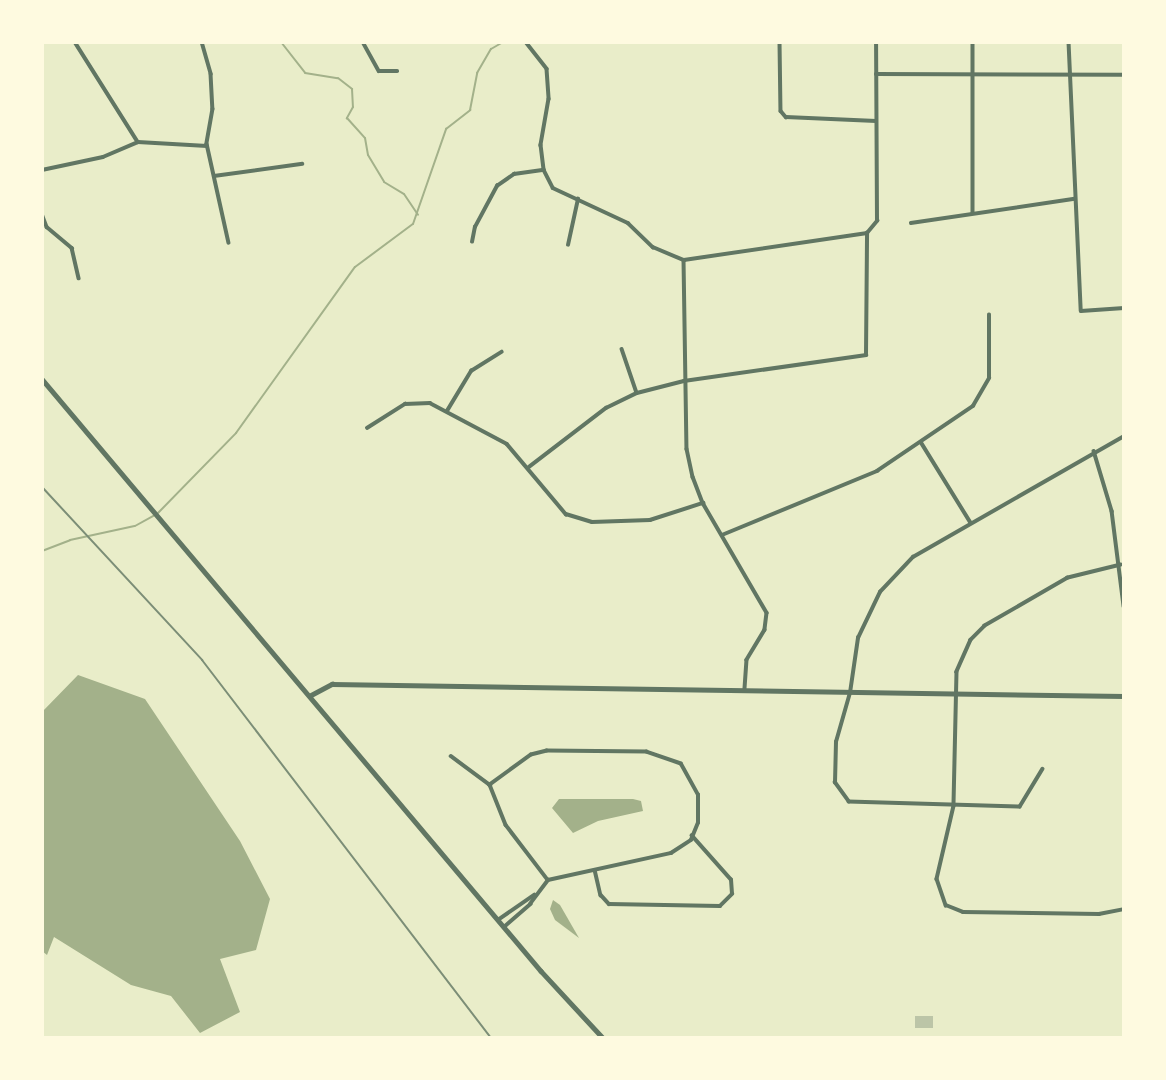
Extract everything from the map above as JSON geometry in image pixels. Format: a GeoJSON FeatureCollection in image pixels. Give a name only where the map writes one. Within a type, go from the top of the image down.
{"type":"FeatureCollection","features":[{"type":"Feature","properties":{"kind":"street"},"geometry":{"type":"LineString","coordinates":[[75,42],[138,142]]}},
{"type":"Feature","properties":{"kind":"street"},"geometry":{"type":"LineString","coordinates":[[202,42],[212,98],[208,144],[229,243]]}},
{"type":"Feature","properties":{"kind":"street"},"geometry":{"type":"LineString","coordinates":[[363,42],[379,71],[397,71]]}},
{"type":"Feature","properties":{"kind":"street"},"geometry":{"type":"LineString","coordinates":[[526,42],[547,69],[549,99],[541,145],[544,170],[553,188],[628,223],[653,247],[684,260],[867,233]]}},
{"type":"Feature","properties":{"kind":"street"},"geometry":{"type":"LineString","coordinates":[[780,42],[781,111],[786,117],[876,121]]}},
{"type":"Feature","properties":{"kind":"street"},"geometry":{"type":"LineString","coordinates":[[529,467],[606,408],[637,393],[684,381],[866,355],[867,233],[877,221],[876,42]]}},
{"type":"Feature","properties":{"kind":"street"},"geometry":{"type":"LineString","coordinates":[[972,42],[973,214]]}},
{"type":"Feature","properties":{"kind":"street"},"geometry":{"type":"LineString","coordinates":[[1069,42],[1081,311],[1124,308]]}},
{"type":"Feature","properties":{"kind":"street"},"geometry":{"type":"LineString","coordinates":[[876,74],[1124,75]]}},
{"type":"Feature","properties":{"kind":"street"},"geometry":{"type":"LineString","coordinates":[[42,170],[103,157],[138,142],[208,144]]}},
{"type":"Feature","properties":{"kind":"street"},"geometry":{"type":"LineString","coordinates":[[214,176],[302,164]]}},
{"type":"Feature","properties":{"kind":"street"},"geometry":{"type":"LineString","coordinates":[[472,242],[474,227],[497,186],[514,174],[544,170]]}},
{"type":"Feature","properties":{"kind":"street"},"geometry":{"type":"LineString","coordinates":[[568,245],[578,199]]}},
{"type":"Feature","properties":{"kind":"street"},"geometry":{"type":"LineString","coordinates":[[911,223],[1074,199]]}},
{"type":"Feature","properties":{"kind":"street"},"geometry":{"type":"LineString","coordinates":[[42,214],[47,228],[72,248],[79,278]]}},
{"type":"Feature","properties":{"kind":"street"},"geometry":{"type":"LineString","coordinates":[[684,260],[687,449],[703,503],[766,613],[765,630],[747,660],[745,691]]}},
{"type":"Feature","properties":{"kind":"street"},"geometry":{"type":"LineString","coordinates":[[722,535],[877,471],[981,398],[989,378],[989,315]]}},
{"type":"Feature","properties":{"kind":"street"},"geometry":{"type":"LineString","coordinates":[[622,349],[637,393]]}},
{"type":"Feature","properties":{"kind":"street"},"geometry":{"type":"LineString","coordinates":[[447,411],[475,368],[502,352]]}},
{"type":"Feature","properties":{"kind":"street"},"geometry":{"type":"LineString","coordinates":[[42,379],[498,920],[603,1038]]}},
{"type":"Feature","properties":{"kind":"street"},"geometry":{"type":"LineString","coordinates":[[367,428],[405,404],[430,403],[507,444],[566,514],[592,522],[650,520],[703,503]]}},
{"type":"Feature","properties":{"kind":"street"},"geometry":{"type":"LineString","coordinates":[[1043,769],[1020,807],[858,805],[842,797],[835,783],[836,742],[850,692],[858,638],[880,592],[913,557],[1124,436]]}},
{"type":"Feature","properties":{"kind":"street"},"geometry":{"type":"LineString","coordinates":[[921,442],[971,523]]}},
{"type":"Feature","properties":{"kind":"street"},"geometry":{"type":"LineString","coordinates":[[1094,451],[1112,511],[1121,565],[1124,606]]}},
{"type":"Feature","properties":{"kind":"street"},"geometry":{"type":"LineString","coordinates":[[1121,565],[1068,578],[985,626],[962,656],[956,694],[954,806],[937,879],[946,905],[963,912],[1099,914],[1124,909]]}},
{"type":"Feature","properties":{"kind":"street"},"geometry":{"type":"LineString","coordinates":[[311,695],[332,684],[1124,696]]}},
{"type":"Feature","properties":{"kind":"street"},"geometry":{"type":"LineString","coordinates":[[490,785],[531,755],[548,751],[661,754],[681,764],[698,795],[698,823],[692,836],[671,853],[548,880],[534,895],[498,920]]}},
{"type":"Feature","properties":{"kind":"street"},"geometry":{"type":"LineString","coordinates":[[451,756],[490,785],[506,825],[548,880]]}},
{"type":"Feature","properties":{"kind":"street"},"geometry":{"type":"LineString","coordinates":[[595,870],[601,895],[609,904],[720,906],[729,899],[731,880],[692,836]]}},
{"type":"Feature","properties":{"kind":"street"},"geometry":{"type":"LineString","coordinates":[[504,927],[530,904],[534,895]]}},
{"type":"Feature","properties":{"kind":"shaded area"},"geometry":{"type":"Polygon","coordinates":[[[78,675],[145,699],[240,841],[270,899],[256,950],[220,959],[240,1012],[200,1033],[171,996],[131,985],[54,937],[47,955],[42,951],[42,712],[78,675]]]}},
{"type":"Feature","properties":{"kind":"shaded area"},"geometry":{"type":"Polygon","coordinates":[[[559,799],[633,799],[641,801],[643,811],[598,821],[573,833],[552,808],[559,799]]]}},
{"type":"Feature","properties":{"kind":"shaded area"},"geometry":{"type":"Polygon","coordinates":[[[553,900],[560,905],[579,938],[555,920],[550,909],[553,900]]]}},
{"type":"Feature","properties":{"kind":"building"},"geometry":{"type":"Polygon","coordinates":[[[915,1016],[933,1016],[933,1028],[915,1028],[915,1016]]]}},
{"type":"Feature","properties":{"kind":"waterway"},"geometry":{"type":"LineString","coordinates":[[281,42],[305,73],[338,78],[352,89],[353,107],[347,118],[365,138],[368,155],[384,182],[404,194],[418,215]]}},
{"type":"Feature","properties":{"kind":"waterway"},"geometry":{"type":"LineString","coordinates":[[158,513],[236,433],[355,267],[413,224],[446,129],[470,110],[477,73],[491,49],[503,42]]}},
{"type":"Feature","properties":{"kind":"waterway"},"geometry":{"type":"LineString","coordinates":[[42,551],[70,540],[135,526],[153,516]]}},
{"type":"Feature","properties":{"kind":"railway"},"geometry":{"type":"LineString","coordinates":[[42,487],[202,660],[491,1038]]}}]}
